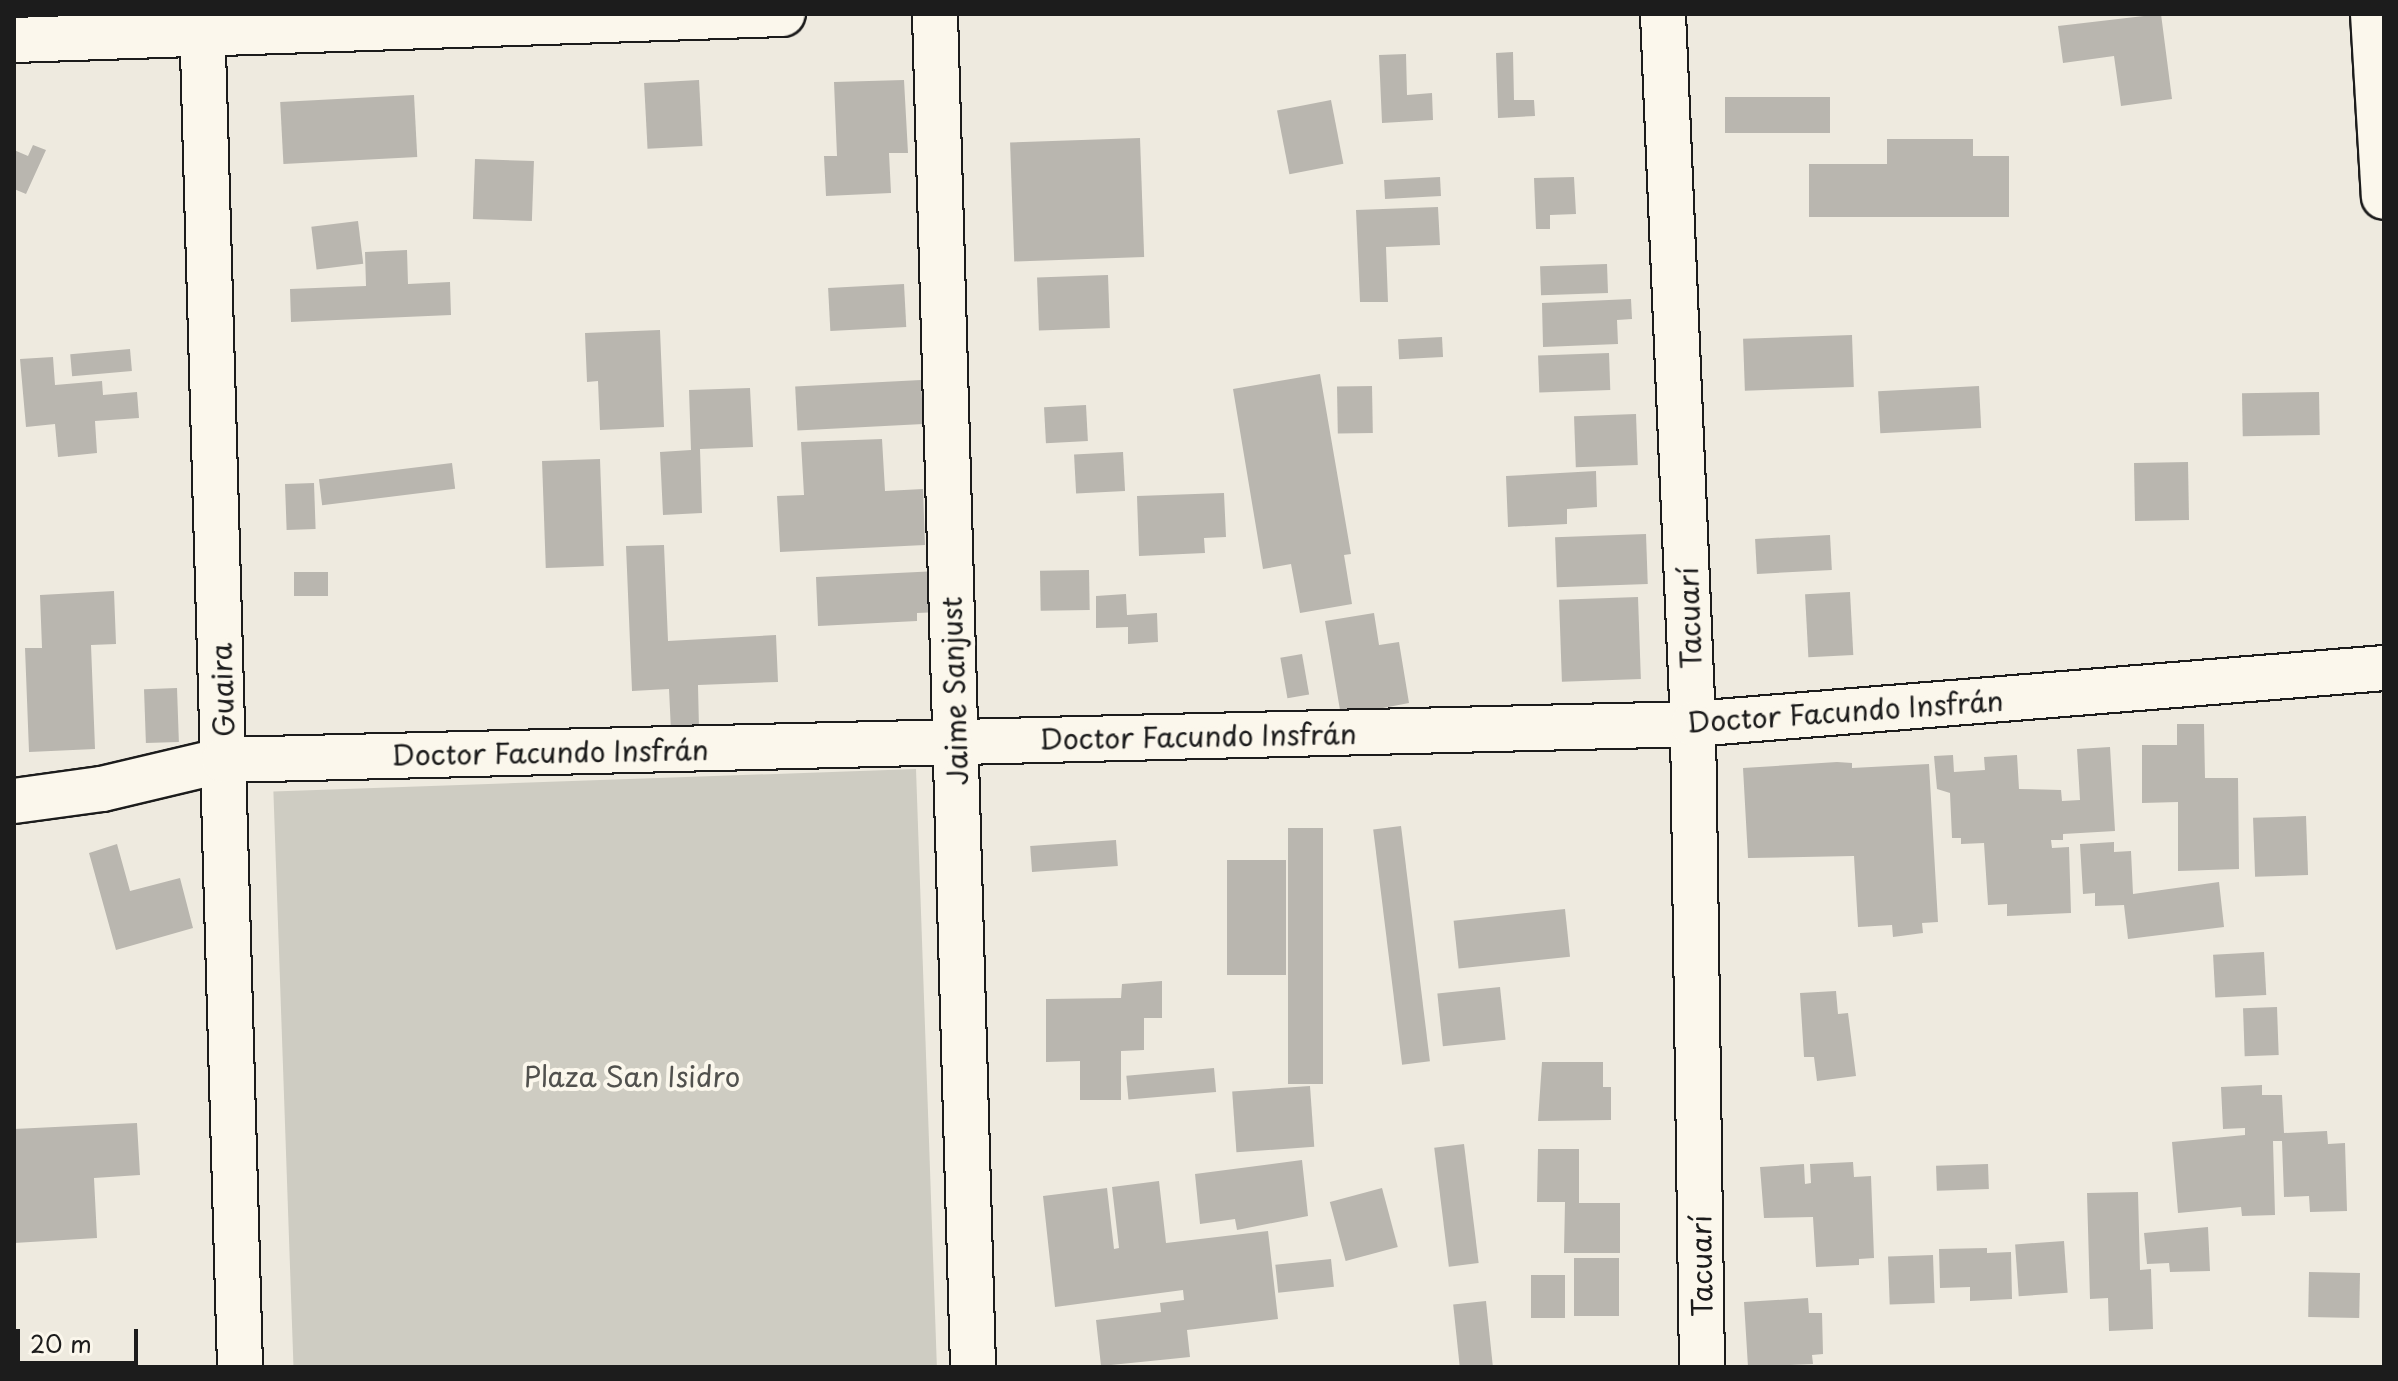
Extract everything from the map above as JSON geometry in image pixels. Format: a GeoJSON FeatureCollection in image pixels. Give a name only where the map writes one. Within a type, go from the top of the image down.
{"type":"FeatureCollection","features":[{"type":"Feature","properties":{"kind":"street"},"geometry":{"type":"LineString","coordinates":[[14,40],[203,26],[783,14]]}},
{"type":"Feature","properties":{"kind":"street","name":"Jaime Sanjust"},"geometry":{"type":"LineString","coordinates":[[935,14],[973,1367]]}},
{"type":"Feature","properties":{"kind":"street","name":"Tacuarí"},"geometry":{"type":"LineString","coordinates":[[1663,14],[1693,724],[1702,1367]]}},
{"type":"Feature","properties":{"kind":"street"},"geometry":{"type":"LineString","coordinates":[[2373,14],[2384,197]]}},
{"type":"Feature","properties":{"kind":"street","name":"Guaira"},"geometry":{"type":"LineString","coordinates":[[203,26],[240,1367]]}},
{"type":"Feature","properties":{"kind":"street","name":"Doctor Facundo Insfrán"},"geometry":{"type":"LineString","coordinates":[[14,801],[102,789],[224,760],[1693,724],[2384,668]]}},
{"type":"Feature","properties":{"kind":"green space","name":"Plaza San Isidro"},"geometry":{"type":"Polygon","coordinates":[[[916,769],[937,1367],[293,1367],[273,791],[916,769]]]}},
{"type":"Feature","properties":{"kind":"building"},"geometry":{"type":"Polygon","coordinates":[[[2161,14],[2172,99],[2121,106],[2114,56],[2063,63],[2058,26],[2161,14]]]}},
{"type":"Feature","properties":{"kind":"building"},"geometry":{"type":"Polygon","coordinates":[[[1513,52],[1514,100],[1534,100],[1535,116],[1498,118],[1496,53],[1513,52]]]}},
{"type":"Feature","properties":{"kind":"building"},"geometry":{"type":"Polygon","coordinates":[[[1406,54],[1407,95],[1432,93],[1433,120],[1382,123],[1379,55],[1406,54]]]}},
{"type":"Feature","properties":{"kind":"building"},"geometry":{"type":"Polygon","coordinates":[[[699,80],[702,146],[648,149],[644,83],[699,80]]]}},
{"type":"Feature","properties":{"kind":"building"},"geometry":{"type":"Polygon","coordinates":[[[904,80],[908,153],[889,153],[891,193],[826,196],[824,156],[837,156],[834,82],[904,80]]]}},
{"type":"Feature","properties":{"kind":"building"},"geometry":{"type":"Polygon","coordinates":[[[414,95],[417,157],[283,164],[280,102],[414,95]]]}},
{"type":"Feature","properties":{"kind":"building"},"geometry":{"type":"Polygon","coordinates":[[[1725,97],[1830,97],[1830,133],[1725,133],[1725,97]]]}},
{"type":"Feature","properties":{"kind":"building"},"geometry":{"type":"Polygon","coordinates":[[[1331,100],[1343,164],[1289,174],[1277,110],[1331,100]]]}},
{"type":"Feature","properties":{"kind":"building"},"geometry":{"type":"Polygon","coordinates":[[[1140,138],[1144,257],[1014,261],[1010,143],[1140,138]]]}},
{"type":"Feature","properties":{"kind":"building"},"geometry":{"type":"Polygon","coordinates":[[[1887,139],[1973,139],[1973,156],[2009,156],[2009,217],[1809,217],[1809,164],[1887,164],[1887,139]]]}},
{"type":"Feature","properties":{"kind":"building"},"geometry":{"type":"Polygon","coordinates":[[[33,145],[46,150],[26,194],[14,189],[14,150],[28,156],[33,145]]]}},
{"type":"Feature","properties":{"kind":"building"},"geometry":{"type":"Polygon","coordinates":[[[475,159],[534,161],[532,221],[473,219],[475,159]]]}},
{"type":"Feature","properties":{"kind":"building"},"geometry":{"type":"Polygon","coordinates":[[[1440,177],[1441,196],[1385,199],[1384,180],[1440,177]]]}},
{"type":"Feature","properties":{"kind":"building"},"geometry":{"type":"Polygon","coordinates":[[[1574,177],[1576,214],[1550,215],[1550,229],[1536,229],[1534,178],[1574,177]]]}},
{"type":"Feature","properties":{"kind":"building"},"geometry":{"type":"Polygon","coordinates":[[[1438,207],[1440,245],[1386,247],[1388,302],[1360,302],[1356,210],[1438,207]]]}},
{"type":"Feature","properties":{"kind":"building"},"geometry":{"type":"Polygon","coordinates":[[[358,221],[363,264],[317,269],[311,227],[358,221]]]}},
{"type":"Feature","properties":{"kind":"building"},"geometry":{"type":"Polygon","coordinates":[[[407,250],[408,284],[450,282],[451,315],[291,322],[290,289],[366,286],[365,252],[407,250]]]}},
{"type":"Feature","properties":{"kind":"building"},"geometry":{"type":"Polygon","coordinates":[[[1607,264],[1608,293],[1541,295],[1540,266],[1607,264]]]}},
{"type":"Feature","properties":{"kind":"building"},"geometry":{"type":"Polygon","coordinates":[[[1108,275],[1110,328],[1039,330],[1037,277],[1108,275]]]}},
{"type":"Feature","properties":{"kind":"building"},"geometry":{"type":"Polygon","coordinates":[[[904,284],[906,327],[830,331],[828,288],[904,284]]]}},
{"type":"Feature","properties":{"kind":"building"},"geometry":{"type":"Polygon","coordinates":[[[1631,299],[1632,319],[1617,320],[1618,344],[1543,347],[1542,303],[1631,299]]]}},
{"type":"Feature","properties":{"kind":"building"},"geometry":{"type":"Polygon","coordinates":[[[660,330],[664,427],[600,430],[598,381],[587,382],[585,333],[660,330]]]}},
{"type":"Feature","properties":{"kind":"building"},"geometry":{"type":"Polygon","coordinates":[[[1852,335],[1854,387],[1745,391],[1743,339],[1852,335]]]}},
{"type":"Feature","properties":{"kind":"building"},"geometry":{"type":"Polygon","coordinates":[[[1442,337],[1443,357],[1399,359],[1398,339],[1442,337]]]}},
{"type":"Feature","properties":{"kind":"building"},"geometry":{"type":"Polygon","coordinates":[[[130,349],[132,371],[72,376],[70,354],[130,349]]]}},
{"type":"Feature","properties":{"kind":"building"},"geometry":{"type":"Polygon","coordinates":[[[1609,353],[1610,390],[1539,392],[1538,355],[1609,353]]]}},
{"type":"Feature","properties":{"kind":"building"},"geometry":{"type":"Polygon","coordinates":[[[53,357],[55,385],[102,381],[103,395],[137,392],[139,418],[95,421],[97,453],[58,457],[55,424],[26,427],[20,359],[53,357]]]}},
{"type":"Feature","properties":{"kind":"building"},"geometry":{"type":"Polygon","coordinates":[[[1320,374],[1351,554],[1344,555],[1352,604],[1300,613],[1291,564],[1263,569],[1233,389],[1320,374]]]}},
{"type":"Feature","properties":{"kind":"building"},"geometry":{"type":"Polygon","coordinates":[[[921,380],[923,424],[797,431],[795,387],[921,380]]]}},
{"type":"Feature","properties":{"kind":"building"},"geometry":{"type":"Polygon","coordinates":[[[1372,386],[1373,433],[1338,434],[1337,387],[1372,386]]]}},
{"type":"Feature","properties":{"kind":"building"},"geometry":{"type":"Polygon","coordinates":[[[1979,386],[1981,428],[1880,433],[1878,391],[1979,386]]]}},
{"type":"Feature","properties":{"kind":"building"},"geometry":{"type":"Polygon","coordinates":[[[750,388],[753,447],[700,449],[702,513],[663,515],[660,452],[691,450],[689,390],[750,388]]]}},
{"type":"Feature","properties":{"kind":"building"},"geometry":{"type":"Polygon","coordinates":[[[2319,392],[2320,435],[2243,436],[2242,393],[2319,392]]]}},
{"type":"Feature","properties":{"kind":"building"},"geometry":{"type":"Polygon","coordinates":[[[1086,405],[1088,441],[1046,443],[1044,407],[1086,405]]]}},
{"type":"Feature","properties":{"kind":"building"},"geometry":{"type":"Polygon","coordinates":[[[1636,414],[1638,465],[1576,467],[1574,416],[1636,414]]]}},
{"type":"Feature","properties":{"kind":"building"},"geometry":{"type":"Polygon","coordinates":[[[882,439],[885,491],[923,489],[925,545],[780,552],[777,496],[804,495],[801,442],[882,439]]]}},
{"type":"Feature","properties":{"kind":"building"},"geometry":{"type":"Polygon","coordinates":[[[1123,452],[1125,491],[1076,494],[1074,455],[1123,452]]]}},
{"type":"Feature","properties":{"kind":"building"},"geometry":{"type":"Polygon","coordinates":[[[600,459],[604,566],[546,568],[542,461],[600,459]]]}},
{"type":"Feature","properties":{"kind":"building"},"geometry":{"type":"Polygon","coordinates":[[[2188,462],[2189,520],[2135,521],[2134,463],[2188,462]]]}},
{"type":"Feature","properties":{"kind":"building"},"geometry":{"type":"Polygon","coordinates":[[[452,463],[455,489],[322,505],[319,479],[452,463]]]}},
{"type":"Feature","properties":{"kind":"building"},"geometry":{"type":"Polygon","coordinates":[[[1596,471],[1597,507],[1567,509],[1567,524],[1508,527],[1506,476],[1596,471]]]}},
{"type":"Feature","properties":{"kind":"building"},"geometry":{"type":"Polygon","coordinates":[[[314,483],[316,529],[287,530],[285,484],[314,483]]]}},
{"type":"Feature","properties":{"kind":"building"},"geometry":{"type":"Polygon","coordinates":[[[1224,493],[1226,537],[1204,538],[1205,553],[1139,556],[1137,496],[1224,493]]]}},
{"type":"Feature","properties":{"kind":"building"},"geometry":{"type":"Polygon","coordinates":[[[1646,534],[1648,584],[1557,587],[1555,537],[1646,534]]]}},
{"type":"Feature","properties":{"kind":"building"},"geometry":{"type":"Polygon","coordinates":[[[1830,535],[1832,570],[1757,574],[1755,539],[1830,535]]]}},
{"type":"Feature","properties":{"kind":"building"},"geometry":{"type":"Polygon","coordinates":[[[664,545],[668,641],[776,635],[778,682],[698,685],[699,729],[671,731],[669,689],[632,691],[626,546],[664,545]]]}},
{"type":"Feature","properties":{"kind":"building"},"geometry":{"type":"Polygon","coordinates":[[[1089,570],[1090,610],[1041,611],[1040,571],[1089,570]]]}},
{"type":"Feature","properties":{"kind":"building"},"geometry":{"type":"Polygon","coordinates":[[[938,571],[940,612],[917,613],[917,621],[818,626],[816,577],[938,571]]]}},
{"type":"Feature","properties":{"kind":"building"},"geometry":{"type":"Polygon","coordinates":[[[294,572],[328,572],[328,596],[294,596],[294,572]]]}},
{"type":"Feature","properties":{"kind":"building"},"geometry":{"type":"Polygon","coordinates":[[[114,591],[116,644],[91,645],[95,749],[29,752],[25,648],[42,648],[40,595],[114,591]]]}},
{"type":"Feature","properties":{"kind":"building"},"geometry":{"type":"Polygon","coordinates":[[[1850,592],[1853,655],[1808,657],[1805,594],[1850,592]]]}},
{"type":"Feature","properties":{"kind":"building"},"geometry":{"type":"Polygon","coordinates":[[[1126,594],[1127,615],[1157,613],[1158,642],[1128,644],[1128,627],[1096,628],[1096,596],[1126,594]]]}},
{"type":"Feature","properties":{"kind":"building"},"geometry":{"type":"Polygon","coordinates":[[[1638,597],[1641,679],[1562,682],[1559,600],[1638,597]]]}},
{"type":"Feature","properties":{"kind":"building"},"geometry":{"type":"Polygon","coordinates":[[[1374,613],[1379,645],[1399,642],[1409,703],[1341,716],[1325,621],[1374,613]]]}},
{"type":"Feature","properties":{"kind":"building"},"geometry":{"type":"Polygon","coordinates":[[[1302,654],[1309,694],[1287,698],[1280,658],[1302,654]]]}},
{"type":"Feature","properties":{"kind":"building"},"geometry":{"type":"Polygon","coordinates":[[[177,688],[179,742],[146,743],[144,689],[177,688]]]}},
{"type":"Feature","properties":{"kind":"building"},"geometry":{"type":"Polygon","coordinates":[[[2177,724],[2204,724],[2205,778],[2238,778],[2239,869],[2178,871],[2178,802],[2142,803],[2142,745],[2177,745],[2177,724]]]}},
{"type":"Feature","properties":{"kind":"building"},"geometry":{"type":"Polygon","coordinates":[[[2110,747],[2115,831],[2063,834],[2063,840],[2051,840],[2052,848],[2069,847],[2071,913],[2007,916],[2007,904],[1988,905],[1984,843],[1961,844],[1961,838],[1952,838],[1950,793],[1937,789],[1934,756],[1953,755],[1954,772],[1985,770],[1984,757],[2017,755],[2019,789],[2061,790],[2062,801],[2080,800],[2077,749],[2110,747]]]}},
{"type":"Feature","properties":{"kind":"building"},"geometry":{"type":"Polygon","coordinates":[[[1852,763],[1852,768],[1929,764],[1938,922],[1922,923],[1923,933],[1893,937],[1892,925],[1858,927],[1854,856],[1748,858],[1743,768],[1852,763]]]}},
{"type":"Feature","properties":{"kind":"building"},"geometry":{"type":"Polygon","coordinates":[[[2306,816],[2308,875],[2255,877],[2253,818],[2306,816]]]}},
{"type":"Feature","properties":{"kind":"building"},"geometry":{"type":"Polygon","coordinates":[[[1401,826],[1430,1061],[1402,1065],[1373,829],[1401,826]]]}},
{"type":"Feature","properties":{"kind":"building"},"geometry":{"type":"Polygon","coordinates":[[[1288,828],[1323,828],[1323,1084],[1288,1084],[1288,828]]]}},
{"type":"Feature","properties":{"kind":"building"},"geometry":{"type":"Polygon","coordinates":[[[1116,840],[1118,866],[1032,872],[1030,846],[1116,840]]]}},
{"type":"Feature","properties":{"kind":"building"},"geometry":{"type":"Polygon","coordinates":[[[2114,842],[2114,852],[2131,851],[2133,894],[2219,882],[2224,927],[2128,939],[2124,905],[2095,906],[2095,893],[2083,894],[2080,844],[2114,842]]]}},
{"type":"Feature","properties":{"kind":"building"},"geometry":{"type":"Polygon","coordinates":[[[117,844],[130,891],[180,878],[193,928],[116,950],[89,853],[117,844]]]}},
{"type":"Feature","properties":{"kind":"building"},"geometry":{"type":"Polygon","coordinates":[[[1227,860],[1286,860],[1286,975],[1227,975],[1227,860]]]}},
{"type":"Feature","properties":{"kind":"building"},"geometry":{"type":"Polygon","coordinates":[[[1565,909],[1570,957],[1459,968],[1454,921],[1565,909]]]}},
{"type":"Feature","properties":{"kind":"building"},"geometry":{"type":"Polygon","coordinates":[[[2264,952],[2266,995],[2215,998],[2213,955],[2264,952]]]}},
{"type":"Feature","properties":{"kind":"building"},"geometry":{"type":"Polygon","coordinates":[[[1162,981],[1162,1018],[1144,1018],[1144,1050],[1121,1051],[1121,1100],[1080,1100],[1080,1061],[1046,1062],[1046,999],[1121,998],[1122,984],[1162,981]]]}},
{"type":"Feature","properties":{"kind":"building"},"geometry":{"type":"Polygon","coordinates":[[[1500,987],[1506,1040],[1443,1046],[1437,994],[1500,987]]]}},
{"type":"Feature","properties":{"kind":"building"},"geometry":{"type":"Polygon","coordinates":[[[1836,991],[1838,1014],[1848,1013],[1856,1076],[1817,1081],[1814,1057],[1804,1057],[1800,993],[1836,991]]]}},
{"type":"Feature","properties":{"kind":"building"},"geometry":{"type":"Polygon","coordinates":[[[2277,1007],[2279,1055],[2245,1056],[2243,1008],[2277,1007]]]}},
{"type":"Feature","properties":{"kind":"building"},"geometry":{"type":"Polygon","coordinates":[[[1542,1062],[1603,1062],[1603,1087],[1611,1087],[1611,1120],[1538,1121],[1542,1062]]]}},
{"type":"Feature","properties":{"kind":"building"},"geometry":{"type":"Polygon","coordinates":[[[1214,1068],[1216,1092],[1128,1100],[1126,1076],[1214,1068]]]}},
{"type":"Feature","properties":{"kind":"building"},"geometry":{"type":"Polygon","coordinates":[[[2262,1085],[2262,1095],[2282,1095],[2284,1133],[2327,1131],[2328,1144],[2345,1143],[2347,1211],[2310,1212],[2309,1196],[2284,1197],[2282,1141],[2273,1141],[2275,1215],[2242,1216],[2241,1207],[2178,1213],[2172,1142],[2245,1135],[2245,1128],[2223,1129],[2221,1087],[2262,1085]]]}},
{"type":"Feature","properties":{"kind":"building"},"geometry":{"type":"Polygon","coordinates":[[[1310,1086],[1314,1147],[1236,1152],[1232,1091],[1310,1086]]]}},
{"type":"Feature","properties":{"kind":"building"},"geometry":{"type":"Polygon","coordinates":[[[137,1123],[140,1175],[94,1178],[97,1238],[14,1243],[14,1129],[137,1123]]]}},
{"type":"Feature","properties":{"kind":"building"},"geometry":{"type":"Polygon","coordinates":[[[1464,1144],[1479,1263],[1449,1267],[1434,1148],[1464,1144]]]}},
{"type":"Feature","properties":{"kind":"building"},"geometry":{"type":"Polygon","coordinates":[[[1538,1149],[1579,1149],[1579,1203],[1620,1203],[1620,1253],[1564,1253],[1565,1202],[1537,1202],[1538,1149]]]}},
{"type":"Feature","properties":{"kind":"building"},"geometry":{"type":"Polygon","coordinates":[[[1302,1160],[1308,1216],[1237,1230],[1235,1219],[1200,1224],[1195,1174],[1302,1160]]]}},
{"type":"Feature","properties":{"kind":"building"},"geometry":{"type":"Polygon","coordinates":[[[1853,1162],[1854,1177],[1871,1176],[1874,1258],[1859,1259],[1859,1265],[1816,1267],[1813,1217],[1764,1218],[1760,1167],[1804,1164],[1805,1184],[1811,1183],[1810,1164],[1853,1162]]]}},
{"type":"Feature","properties":{"kind":"building"},"geometry":{"type":"Polygon","coordinates":[[[1988,1164],[1989,1189],[1937,1191],[1936,1166],[1988,1164]]]}},
{"type":"Feature","properties":{"kind":"building"},"geometry":{"type":"Polygon","coordinates":[[[1159,1181],[1166,1243],[1268,1231],[1278,1319],[1187,1330],[1190,1357],[1101,1366],[1096,1320],[1161,1312],[1160,1303],[1184,1300],[1183,1290],[1055,1307],[1043,1196],[1107,1188],[1114,1249],[1119,1248],[1112,1187],[1159,1181]]]}},
{"type":"Feature","properties":{"kind":"building"},"geometry":{"type":"Polygon","coordinates":[[[1382,1188],[1398,1247],[1346,1261],[1330,1202],[1382,1188]]]}},
{"type":"Feature","properties":{"kind":"building"},"geometry":{"type":"Polygon","coordinates":[[[2138,1192],[2140,1270],[2151,1269],[2153,1329],[2109,1331],[2108,1298],[2090,1299],[2087,1193],[2138,1192]]]}},
{"type":"Feature","properties":{"kind":"building"},"geometry":{"type":"Polygon","coordinates":[[[2208,1227],[2210,1271],[2170,1272],[2169,1263],[2147,1264],[2144,1233],[2208,1227]]]}},
{"type":"Feature","properties":{"kind":"building"},"geometry":{"type":"Polygon","coordinates":[[[2064,1241],[2068,1293],[2019,1296],[2015,1244],[2064,1241]]]}},
{"type":"Feature","properties":{"kind":"building"},"geometry":{"type":"Polygon","coordinates":[[[1987,1248],[1987,1253],[2011,1252],[2012,1299],[1970,1301],[1970,1287],[1940,1288],[1939,1249],[1987,1248]]]}},
{"type":"Feature","properties":{"kind":"building"},"geometry":{"type":"Polygon","coordinates":[[[1933,1255],[1935,1303],[1890,1305],[1888,1257],[1933,1255]]]}},
{"type":"Feature","properties":{"kind":"building"},"geometry":{"type":"Polygon","coordinates":[[[1574,1258],[1619,1258],[1619,1316],[1574,1316],[1574,1258]]]}},
{"type":"Feature","properties":{"kind":"building"},"geometry":{"type":"Polygon","coordinates":[[[1331,1259],[1334,1287],[1278,1293],[1275,1265],[1331,1259]]]}},
{"type":"Feature","properties":{"kind":"building"},"geometry":{"type":"Polygon","coordinates":[[[2309,1272],[2360,1273],[2359,1318],[2308,1317],[2309,1272]]]}},
{"type":"Feature","properties":{"kind":"building"},"geometry":{"type":"Polygon","coordinates":[[[1531,1275],[1565,1275],[1565,1318],[1531,1318],[1531,1275]]]}},
{"type":"Feature","properties":{"kind":"building"},"geometry":{"type":"Polygon","coordinates":[[[1808,1298],[1809,1313],[1822,1313],[1823,1354],[1812,1355],[1813,1364],[1748,1367],[1744,1302],[1808,1298]]]}},
{"type":"Feature","properties":{"kind":"building"},"geometry":{"type":"Polygon","coordinates":[[[1486,1301],[1493,1366],[1460,1367],[1453,1304],[1486,1301]]]}}]}
